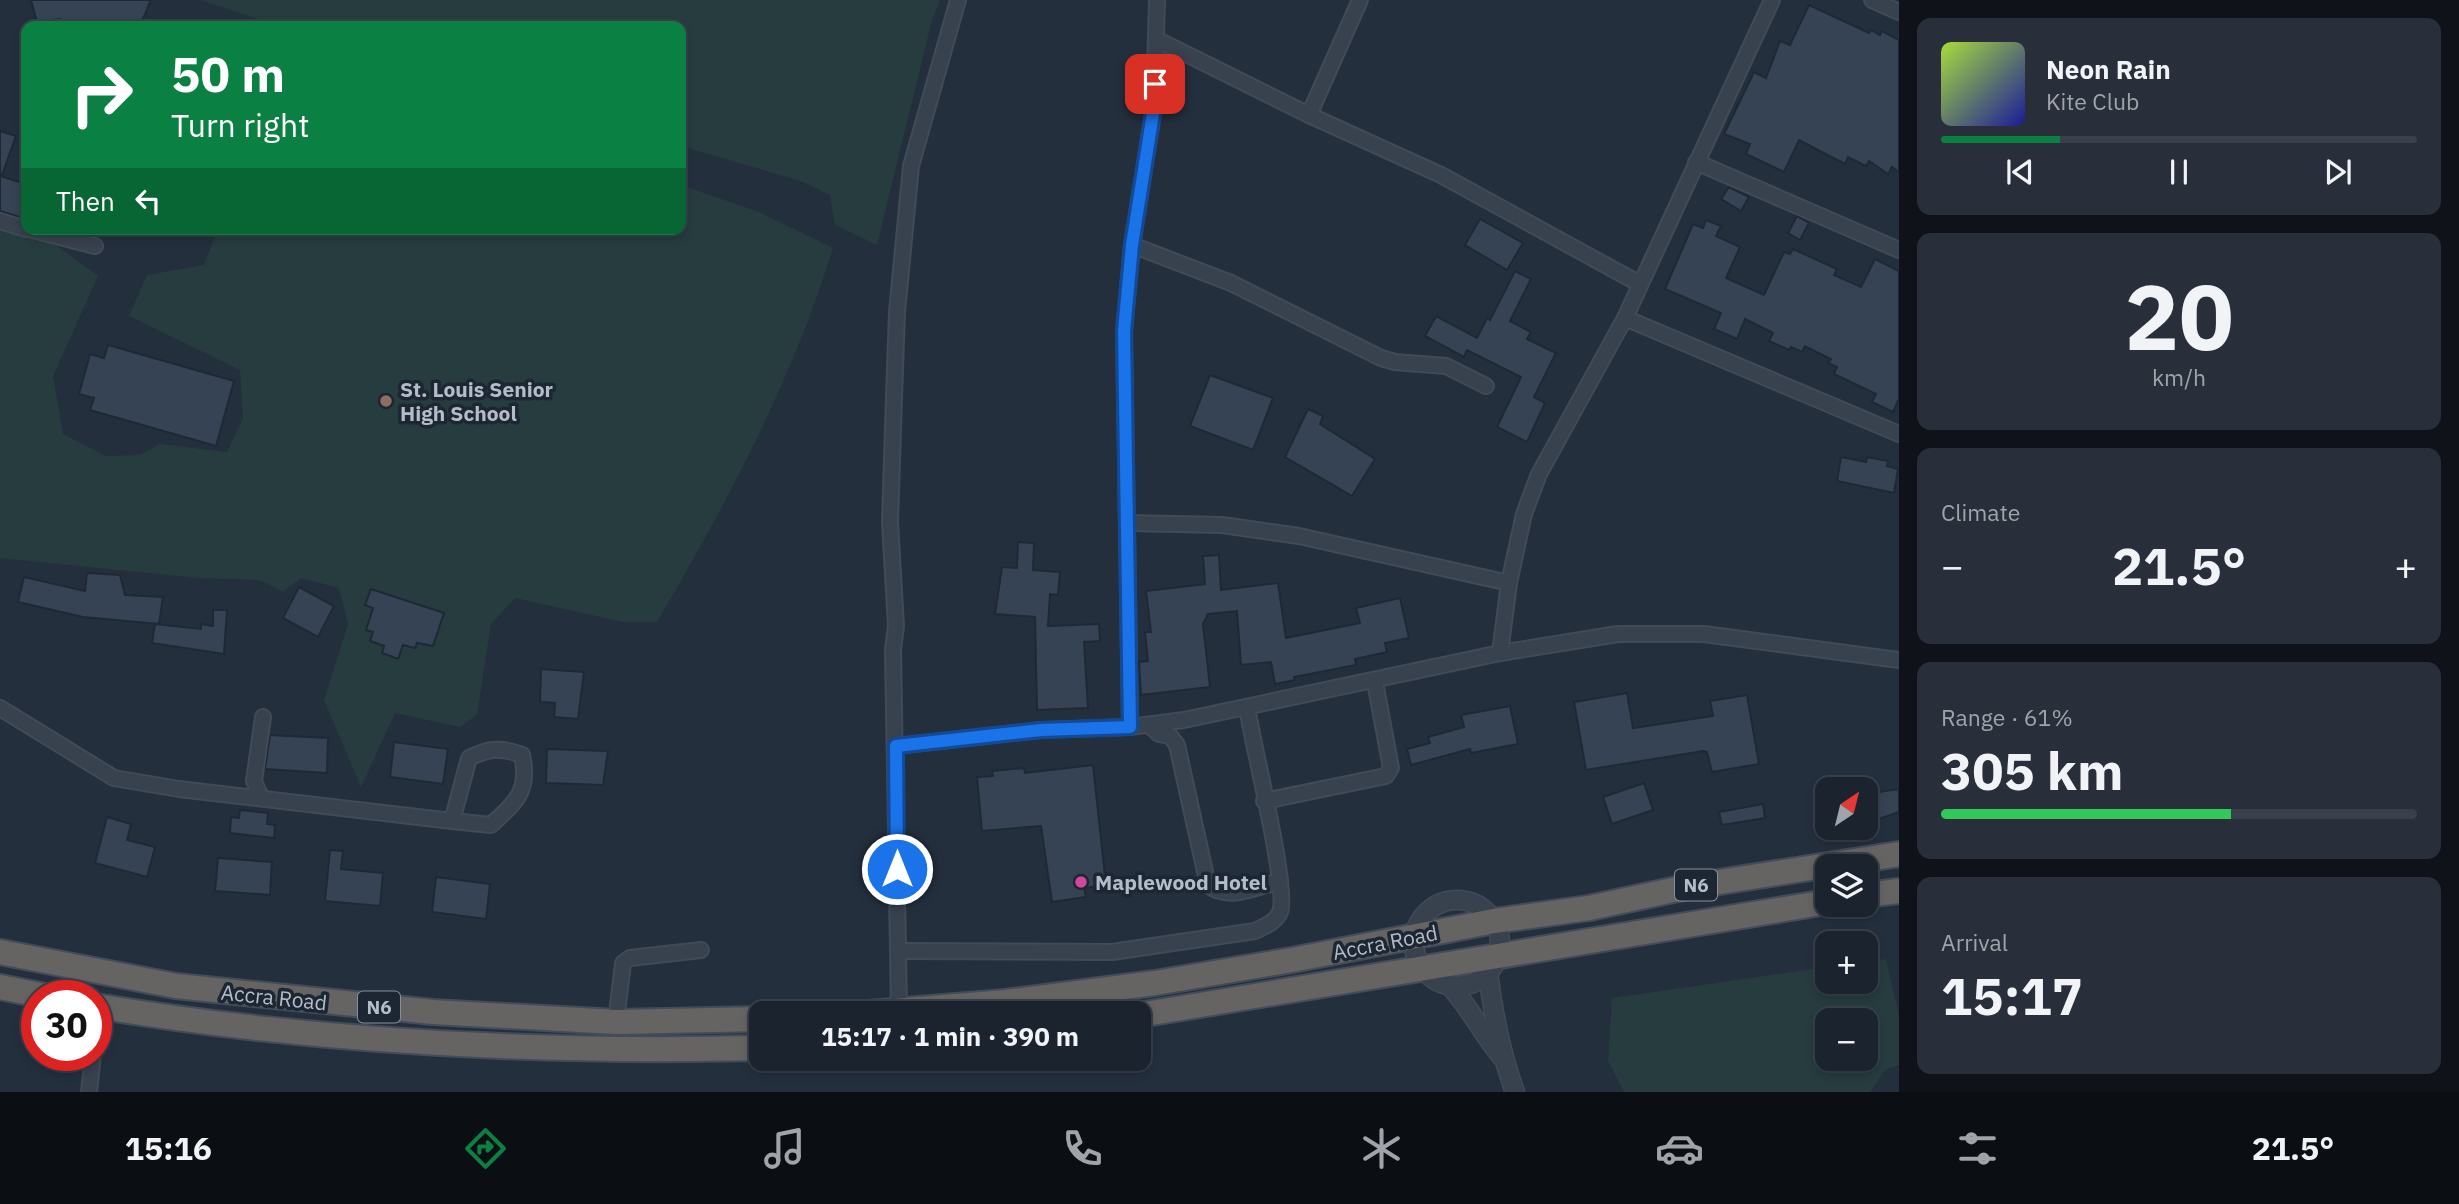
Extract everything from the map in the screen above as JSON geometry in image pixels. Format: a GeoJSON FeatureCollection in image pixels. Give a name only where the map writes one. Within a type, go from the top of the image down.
{"type":"FeatureCollection","features":[{"type":"Feature","properties":{"kind":"highway","name":"Accra Road"},"geometry":{"type":"LineString","coordinates":[[1878,858],[1899,854]]}},
{"type":"Feature","properties":{"kind":"highway","name":"Accra Road"},"geometry":{"type":"LineString","coordinates":[[1013,1001],[1292,960],[1494,921],[1815,870]]}},
{"type":"Feature","properties":{"kind":"highway"},"geometry":{"type":"LineString","coordinates":[[1878,894],[1899,891]]}},
{"type":"Feature","properties":{"kind":"highway","name":"Accra Road"},"geometry":{"type":"LineString","coordinates":[[1151,1013],[1423,969],[1493,965],[1815,904]]}},
{"type":"Feature","properties":{"kind":"highway","name":"Accra Road"},"geometry":{"type":"LineString","coordinates":[[0,952],[118,976],[243,995],[433,1012],[616,1022],[749,1019]]}},
{"type":"Feature","properties":{"kind":"highway"},"geometry":{"type":"LineString","coordinates":[[0,987],[21,991]]}},
{"type":"Feature","properties":{"kind":"highway","name":"Accra Road"},"geometry":{"type":"LineString","coordinates":[[112,1014],[361,1036],[542,1047],[749,1048]]}},
{"type":"Feature","properties":{"kind":"street"},"geometry":{"type":"LineString","coordinates":[[899,1001],[892,650],[896,626],[890,522],[897,312],[911,166],[958,0]]}},
{"type":"Feature","properties":{"kind":"street"},"geometry":{"type":"LineString","coordinates":[[1130,727],[1124,331],[1132,245],[1154,107],[1157,0]]}},
{"type":"Feature","properties":{"kind":"street"},"geometry":{"type":"LineString","coordinates":[[1309,115],[1360,0]]}},
{"type":"Feature","properties":{"kind":"street"},"geometry":{"type":"LineString","coordinates":[[1500,653],[1524,514],[1539,474],[1625,318],[1772,0]]}},
{"type":"Feature","properties":{"kind":"street"},"geometry":{"type":"LineString","coordinates":[[1872,0],[1899,12]]}},
{"type":"Feature","properties":{"kind":"street"},"geometry":{"type":"LineString","coordinates":[[1156,39],[1309,115],[1441,175],[1640,284]]}},
{"type":"Feature","properties":{"kind":"street"},"geometry":{"type":"LineString","coordinates":[[1696,162],[1899,250]]}},
{"type":"Feature","properties":{"kind":"street"},"geometry":{"type":"LineString","coordinates":[[0,221],[21,227]]}},
{"type":"Feature","properties":{"kind":"street"},"geometry":{"type":"LineString","coordinates":[[51,235],[95,246]]}},
{"type":"Feature","properties":{"kind":"street"},"geometry":{"type":"LineString","coordinates":[[1132,245],[1231,283],[1381,358],[1395,362],[1446,366],[1486,386]]}},
{"type":"Feature","properties":{"kind":"street"},"geometry":{"type":"LineString","coordinates":[[1625,318],[1899,433]]}},
{"type":"Feature","properties":{"kind":"street"},"geometry":{"type":"LineString","coordinates":[[1128,523],[1222,525],[1298,536],[1510,583]]}},
{"type":"Feature","properties":{"kind":"street"},"geometry":{"type":"LineString","coordinates":[[896,746],[1041,730],[1149,725],[1375,682],[1500,653],[1618,634],[1704,634],[1899,660]]}},
{"type":"Feature","properties":{"kind":"street"},"geometry":{"type":"LineString","coordinates":[[1264,801],[1385,776],[1391,768],[1375,682]]}},
{"type":"Feature","properties":{"kind":"street"},"geometry":{"type":"LineString","coordinates":[[899,951],[1112,952],[1255,931],[1280,915],[1280,881],[1247,707]]}},
{"type":"Feature","properties":{"kind":"street"},"geometry":{"type":"LineString","coordinates":[[0,708],[114,778],[261,798],[452,821],[491,825],[517,801],[527,776],[522,755],[504,748],[487,749],[469,758],[452,821]]}},
{"type":"Feature","properties":{"kind":"street"},"geometry":{"type":"LineString","coordinates":[[261,798],[254,781],[263,717]]}},
{"type":"Feature","properties":{"kind":"street"},"geometry":{"type":"LineString","coordinates":[[1149,725],[1159,734],[1170,736],[1177,745],[1208,885],[1219,894],[1229,894],[1280,881]]}},
{"type":"Feature","properties":{"kind":"street"},"geometry":{"type":"LineString","coordinates":[[1494,921],[1501,944],[1493,965],[1502,1057]]}},
{"type":"Feature","properties":{"kind":"street"},"geometry":{"type":"LineString","coordinates":[[1413,936],[1416,958],[1423,969],[1439,982],[1449,985],[1470,984],[1493,965]]}},
{"type":"Feature","properties":{"kind":"street"},"geometry":{"type":"LineString","coordinates":[[616,1022],[623,963],[630,958],[701,950]]}},
{"type":"Feature","properties":{"kind":"street"},"geometry":{"type":"LineString","coordinates":[[1449,985],[1502,1057],[1515,1092]]}},
{"type":"Feature","properties":{"kind":"street"},"geometry":{"type":"LineString","coordinates":[[89,1092],[91,1071]]}},
{"type":"Feature","properties":{"kind":"green space"},"geometry":{"type":"Polygon","coordinates":[[[200,0],[940,0],[932,20],[877,245],[835,225],[830,195],[801,181],[686,147],[686,21],[265,21],[200,0]]]}},
{"type":"Feature","properties":{"kind":"green space"},"geometry":{"type":"Polygon","coordinates":[[[686,187],[759,212],[833,248],[798,346],[756,440],[657,622],[623,622],[515,598],[491,624],[477,715],[460,727],[395,713],[361,787],[324,700],[348,624],[339,588],[301,578],[283,592],[260,580],[199,578],[0,558],[0,227],[21,232],[21,235],[46,238],[98,276],[53,376],[63,434],[106,456],[140,455],[160,444],[227,452],[243,418],[240,370],[129,316],[147,275],[204,265],[216,235],[686,235],[686,187]]]}},
{"type":"Feature","properties":{"kind":"green space"},"geometry":{"type":"Polygon","coordinates":[[[1886,959],[1899,1016],[1899,1065],[1885,1070],[1870,1092],[1624,1092],[1608,1061],[1612,998],[1815,969],[1815,994],[1878,994],[1878,960],[1886,959]]]}},
{"type":"Feature","properties":{"kind":"building"},"geometry":{"type":"Polygon","coordinates":[[[31,0],[151,0],[142,21],[37,21],[31,0]]]}},
{"type":"Feature","properties":{"kind":"building"},"geometry":{"type":"Polygon","coordinates":[[[1809,5],[1869,33],[1871,30],[1880,35],[1882,31],[1899,40],[1899,172],[1892,167],[1888,174],[1869,161],[1866,166],[1848,157],[1845,164],[1799,140],[1784,172],[1746,154],[1750,144],[1724,134],[1754,72],[1766,78],[1780,41],[1790,45],[1809,5]]]}},
{"type":"Feature","properties":{"kind":"building"},"geometry":{"type":"Polygon","coordinates":[[[0,131],[16,136],[2,175],[0,175],[0,131]]]}},
{"type":"Feature","properties":{"kind":"building"},"geometry":{"type":"Polygon","coordinates":[[[0,176],[21,182],[21,217],[0,211],[0,176]]]}},
{"type":"Feature","properties":{"kind":"building"},"geometry":{"type":"Polygon","coordinates":[[[1729,187],[1749,197],[1741,211],[1721,199],[1729,187]]]}},
{"type":"Feature","properties":{"kind":"building"},"geometry":{"type":"Polygon","coordinates":[[[1797,216],[1809,223],[1800,240],[1788,233],[1797,216]]]}},
{"type":"Feature","properties":{"kind":"building"},"geometry":{"type":"Polygon","coordinates":[[[1480,219],[1523,243],[1507,270],[1465,245],[1480,219]]]}},
{"type":"Feature","properties":{"kind":"building"},"geometry":{"type":"Polygon","coordinates":[[[1706,220],[1721,226],[1716,236],[1740,247],[1726,278],[1764,295],[1784,252],[1790,254],[1793,249],[1837,269],[1834,275],[1861,287],[1875,259],[1899,271],[1899,399],[1893,412],[1872,402],[1876,394],[1834,374],[1837,367],[1828,363],[1831,359],[1805,346],[1802,352],[1791,347],[1789,350],[1769,341],[1773,333],[1745,319],[1737,339],[1714,329],[1721,313],[1665,289],[1693,224],[1703,228],[1706,220]]]}},
{"type":"Feature","properties":{"kind":"building"},"geometry":{"type":"Polygon","coordinates":[[[1515,271],[1531,279],[1510,321],[1531,332],[1527,339],[1556,353],[1534,397],[1545,403],[1527,442],[1497,427],[1521,377],[1467,350],[1464,357],[1425,336],[1436,316],[1477,338],[1487,318],[1490,320],[1515,271]]]}},
{"type":"Feature","properties":{"kind":"building"},"geometry":{"type":"Polygon","coordinates":[[[108,345],[234,381],[216,446],[90,410],[94,398],[79,394],[90,354],[104,358],[108,345]]]}},
{"type":"Feature","properties":{"kind":"building"},"geometry":{"type":"Polygon","coordinates":[[[1210,375],[1273,398],[1253,450],[1190,426],[1210,375]]]}},
{"type":"Feature","properties":{"kind":"building"},"geometry":{"type":"Polygon","coordinates":[[[1308,409],[1323,416],[1320,424],[1375,459],[1352,496],[1285,457],[1308,409]]]}},
{"type":"Feature","properties":{"kind":"building"},"geometry":{"type":"Polygon","coordinates":[[[1841,457],[1866,462],[1867,457],[1888,461],[1887,466],[1898,469],[1894,493],[1837,481],[1841,457]]]}},
{"type":"Feature","properties":{"kind":"building"},"geometry":{"type":"Polygon","coordinates":[[[1018,542],[1034,543],[1033,570],[1060,572],[1058,595],[1050,594],[1048,626],[1099,624],[1100,641],[1084,642],[1088,708],[1037,710],[1035,617],[995,614],[1002,567],[1017,568],[1018,542]]]}},
{"type":"Feature","properties":{"kind":"building"},"geometry":{"type":"Polygon","coordinates":[[[1219,555],[1221,590],[1278,583],[1286,638],[1360,623],[1356,608],[1400,598],[1409,638],[1385,643],[1387,652],[1355,659],[1356,665],[1294,677],[1295,680],[1275,684],[1271,662],[1241,665],[1237,611],[1208,614],[1203,624],[1210,687],[1141,695],[1139,662],[1148,661],[1145,632],[1151,632],[1146,591],[1205,584],[1203,556],[1219,555]]]}},
{"type":"Feature","properties":{"kind":"building"},"geometry":{"type":"Polygon","coordinates":[[[87,573],[120,575],[125,595],[163,597],[159,624],[83,617],[18,602],[24,577],[85,591],[87,573]]]}},
{"type":"Feature","properties":{"kind":"building"},"geometry":{"type":"Polygon","coordinates":[[[299,587],[334,606],[318,637],[283,618],[299,587]]]}},
{"type":"Feature","properties":{"kind":"building"},"geometry":{"type":"Polygon","coordinates":[[[371,589],[444,613],[433,646],[417,643],[415,648],[403,645],[398,659],[382,653],[384,646],[370,641],[373,632],[366,630],[373,608],[365,605],[371,589]]]}},
{"type":"Feature","properties":{"kind":"building"},"geometry":{"type":"Polygon","coordinates":[[[213,610],[227,610],[224,654],[152,643],[155,624],[201,629],[201,624],[213,626],[213,610]]]}},
{"type":"Feature","properties":{"kind":"building"},"geometry":{"type":"Polygon","coordinates":[[[541,669],[584,672],[578,719],[554,717],[555,703],[540,702],[541,669]]]}},
{"type":"Feature","properties":{"kind":"building"},"geometry":{"type":"Polygon","coordinates":[[[1627,693],[1633,728],[1713,716],[1710,701],[1747,695],[1759,764],[1712,772],[1707,752],[1703,751],[1586,770],[1574,702],[1627,693]]]}},
{"type":"Feature","properties":{"kind":"building"},"geometry":{"type":"Polygon","coordinates":[[[1510,706],[1518,744],[1471,753],[1470,749],[1411,765],[1407,749],[1430,743],[1428,737],[1464,727],[1461,715],[1510,706]]]}},
{"type":"Feature","properties":{"kind":"building"},"geometry":{"type":"Polygon","coordinates":[[[270,735],[328,738],[327,773],[265,769],[270,735]]]}},
{"type":"Feature","properties":{"kind":"building"},"geometry":{"type":"Polygon","coordinates":[[[394,742],[448,749],[443,784],[390,777],[394,742]]]}},
{"type":"Feature","properties":{"kind":"building"},"geometry":{"type":"Polygon","coordinates":[[[547,749],[608,751],[603,785],[546,783],[547,749]]]}},
{"type":"Feature","properties":{"kind":"building"},"geometry":{"type":"Polygon","coordinates":[[[1093,765],[1106,885],[1084,888],[1086,897],[1052,902],[1041,826],[982,831],[977,777],[993,776],[992,771],[1024,768],[1025,773],[1093,765]]]}},
{"type":"Feature","properties":{"kind":"building"},"geometry":{"type":"Polygon","coordinates":[[[1644,783],[1653,810],[1612,824],[1603,797],[1644,783]]]}},
{"type":"Feature","properties":{"kind":"building"},"geometry":{"type":"Polygon","coordinates":[[[1899,789],[1899,812],[1878,819],[1878,792],[1899,789]]]}},
{"type":"Feature","properties":{"kind":"building"},"geometry":{"type":"Polygon","coordinates":[[[1763,804],[1765,818],[1722,825],[1719,812],[1763,804]]]}},
{"type":"Feature","properties":{"kind":"building"},"geometry":{"type":"Polygon","coordinates":[[[240,810],[268,813],[267,824],[275,825],[274,838],[230,833],[231,817],[239,818],[240,810]]]}},
{"type":"Feature","properties":{"kind":"building"},"geometry":{"type":"Polygon","coordinates":[[[107,817],[131,824],[127,840],[155,847],[147,877],[95,863],[107,817]]]}},
{"type":"Feature","properties":{"kind":"building"},"geometry":{"type":"Polygon","coordinates":[[[330,850],[343,851],[341,869],[383,873],[380,906],[325,901],[330,850]]]}},
{"type":"Feature","properties":{"kind":"building"},"geometry":{"type":"Polygon","coordinates":[[[218,858],[272,862],[270,895],[215,891],[218,858]]]}},
{"type":"Feature","properties":{"kind":"building"},"geometry":{"type":"Polygon","coordinates":[[[436,877],[490,884],[486,919],[432,912],[436,877]]]}},
{"type":"Feature","properties":{"kind":"place","name":"St. Louis Senior High School"},"geometry":{"type":"Point","coordinates":[386,401]}},
{"type":"Feature","properties":{"kind":"place","name":"Maplewood Hotel"},"geometry":{"type":"Point","coordinates":[1081,882]}},
{"type":"Feature","properties":{"kind":"route"},"geometry":{"type":"LineString","coordinates":[[897,869],[896,746],[934,744],[1041,730],[1130,727],[1124,331],[1132,245],[1154,107],[1155,84]]}}]}
